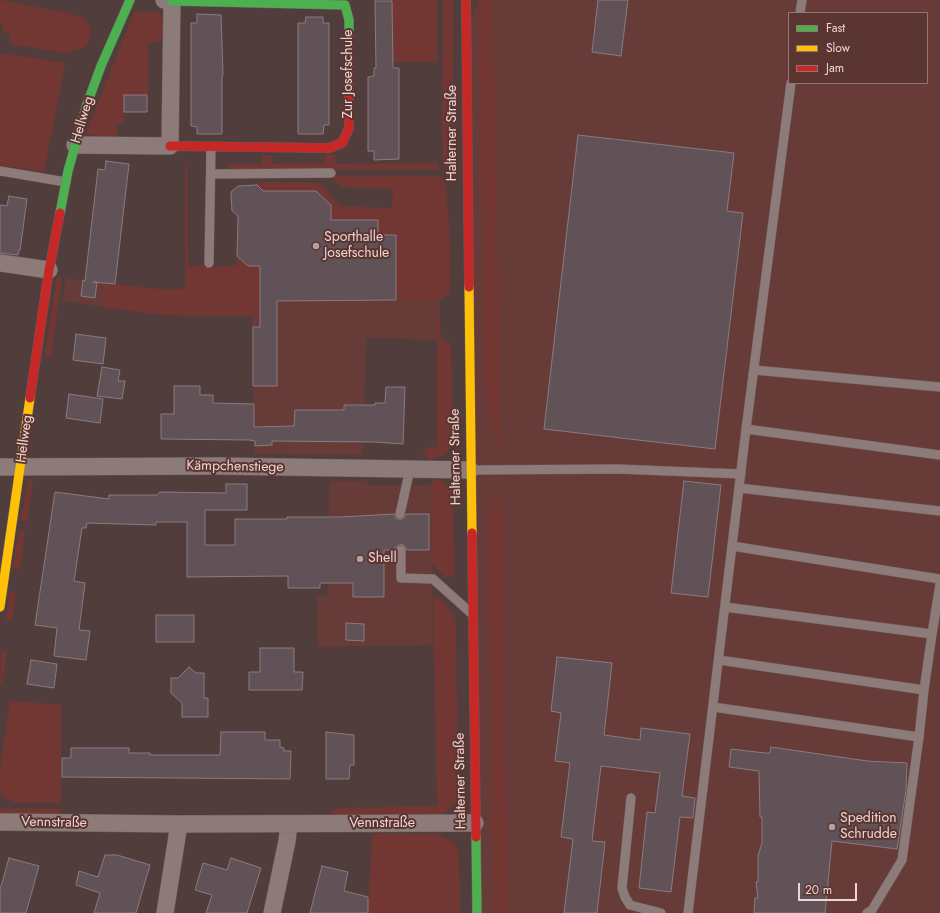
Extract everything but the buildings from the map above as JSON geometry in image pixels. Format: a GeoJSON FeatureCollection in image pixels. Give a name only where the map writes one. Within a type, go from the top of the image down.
{"type":"FeatureCollection","features":[{"type":"Feature","properties":{"kind":"street","name":"Hellweg"},"geometry":{"type":"LineString","coordinates":[[0,607],[49,270],[66,182],[86,108],[101,66],[130,0]]}},
{"type":"Feature","properties":{"kind":"street","name":"Zur Josefschule"},"geometry":{"type":"LineString","coordinates":[[75,145],[329,148],[342,143],[349,128],[349,20],[346,5],[168,0],[170,146]]}},
{"type":"Feature","properties":{"kind":"street","name":"Halterner Straße"},"geometry":{"type":"LineString","coordinates":[[466,0],[476,913]]}},
{"type":"Feature","properties":{"kind":"street"},"geometry":{"type":"LineString","coordinates":[[0,263],[49,270]]}},
{"type":"Feature","properties":{"kind":"street","name":"Kämpchenstiege"},"geometry":{"type":"LineString","coordinates":[[0,467],[470,470]]}},
{"type":"Feature","properties":{"kind":"street","name":"Vennstraße"},"geometry":{"type":"LineString","coordinates":[[0,822],[179,824],[476,823]]}},
{"type":"Feature","properties":{"kind":"street"},"geometry":{"type":"LineString","coordinates":[[165,913],[179,824]]}},
{"type":"Feature","properties":{"kind":"street"},"geometry":{"type":"LineString","coordinates":[[272,913],[289,824]]}},
{"type":"Feature","properties":{"kind":"lane"},"geometry":{"type":"LineString","coordinates":[[800,12],[802,0]]}},
{"type":"Feature","properties":{"kind":"lane"},"geometry":{"type":"LineString","coordinates":[[688,913],[746,429],[791,84]]}},
{"type":"Feature","properties":{"kind":"lane"},"geometry":{"type":"LineString","coordinates":[[209,263],[211,147]]}},
{"type":"Feature","properties":{"kind":"lane"},"geometry":{"type":"LineString","coordinates":[[0,171],[66,182]]}},
{"type":"Feature","properties":{"kind":"lane"},"geometry":{"type":"LineString","coordinates":[[211,174],[331,173]]}},
{"type":"Feature","properties":{"kind":"lane"},"geometry":{"type":"LineString","coordinates":[[754,370],[940,387]]}},
{"type":"Feature","properties":{"kind":"lane"},"geometry":{"type":"LineString","coordinates":[[746,429],[940,455]]}},
{"type":"Feature","properties":{"kind":"lane"},"geometry":{"type":"LineString","coordinates":[[400,514],[410,469]]}},
{"type":"Feature","properties":{"kind":"lane"},"geometry":{"type":"LineString","coordinates":[[470,470],[618,469],[741,474]]}},
{"type":"Feature","properties":{"kind":"lane"},"geometry":{"type":"LineString","coordinates":[[739,488],[940,512]]}},
{"type":"Feature","properties":{"kind":"lane"},"geometry":{"type":"LineString","coordinates":[[732,546],[940,579]]}},
{"type":"Feature","properties":{"kind":"lane"},"geometry":{"type":"LineString","coordinates":[[400,550],[401,578],[433,579],[473,615]]}},
{"type":"Feature","properties":{"kind":"lane"},"geometry":{"type":"LineString","coordinates":[[867,913],[872,910],[902,860],[924,690],[940,584]]}},
{"type":"Feature","properties":{"kind":"lane"},"geometry":{"type":"LineString","coordinates":[[725,607],[932,634]]}},
{"type":"Feature","properties":{"kind":"lane"},"geometry":{"type":"LineString","coordinates":[[719,660],[924,690]]}},
{"type":"Feature","properties":{"kind":"lane"},"geometry":{"type":"LineString","coordinates":[[713,706],[919,737]]}},
{"type":"Feature","properties":{"kind":"lane"},"geometry":{"type":"LineString","coordinates":[[632,798],[622,888],[624,898],[630,905],[661,913]]}},
{"type":"Feature","properties":{"kind":"shaded area"},"geometry":{"type":"Polygon","coordinates":[[[0,0],[69,13],[87,19],[92,33],[86,47],[65,53],[10,44],[10,34],[2,32],[3,24],[0,23],[0,0]]]}},
{"type":"Feature","properties":{"kind":"shaded area"},"geometry":{"type":"Polygon","coordinates":[[[437,0],[437,62],[393,62],[392,1],[437,0]]]}},
{"type":"Feature","properties":{"kind":"shaded area"},"geometry":{"type":"Polygon","coordinates":[[[443,0],[453,0],[453,146],[449,171],[446,169],[443,157],[442,134],[443,0]]]}},
{"type":"Feature","properties":{"kind":"shaded area"},"geometry":{"type":"Polygon","coordinates":[[[478,0],[493,0],[501,444],[497,440],[491,425],[486,405],[478,0]]]}},
{"type":"Feature","properties":{"kind":"shaded area"},"geometry":{"type":"Polygon","coordinates":[[[479,0],[940,0],[940,913],[477,913],[466,29],[479,0]]]}},
{"type":"Feature","properties":{"kind":"shaded area"},"geometry":{"type":"Polygon","coordinates":[[[134,12],[156,12],[160,14],[163,20],[162,41],[148,43],[148,95],[124,95],[124,123],[117,123],[117,138],[96,138],[96,135],[86,134],[134,12]]]}},
{"type":"Feature","properties":{"kind":"shaded area"},"geometry":{"type":"Polygon","coordinates":[[[0,53],[65,63],[44,172],[0,165],[0,53]]]}},
{"type":"Feature","properties":{"kind":"shaded area"},"geometry":{"type":"Polygon","coordinates":[[[325,154],[335,154],[335,164],[438,163],[438,170],[229,169],[229,164],[262,164],[262,155],[271,155],[272,164],[325,163],[325,154]]]}},
{"type":"Feature","properties":{"kind":"shaded area"},"geometry":{"type":"Polygon","coordinates":[[[185,164],[187,164],[188,266],[237,266],[237,256],[248,266],[260,267],[260,316],[160,315],[104,307],[107,283],[158,289],[185,289],[185,164]]]}},
{"type":"Feature","properties":{"kind":"shaded area"},"geometry":{"type":"Polygon","coordinates":[[[331,176],[438,176],[445,181],[450,235],[450,293],[440,300],[396,300],[396,235],[378,235],[378,220],[331,220],[331,205],[316,191],[263,191],[257,185],[257,182],[320,183],[340,206],[392,208],[393,189],[342,187],[331,176]]]}},
{"type":"Feature","properties":{"kind":"shaded area"},"geometry":{"type":"Polygon","coordinates":[[[57,276],[62,277],[51,357],[45,356],[57,276]]]}},
{"type":"Feature","properties":{"kind":"shaded area"},"geometry":{"type":"Polygon","coordinates":[[[66,278],[107,283],[104,307],[62,301],[66,278]]]}},
{"type":"Feature","properties":{"kind":"shaded area"},"geometry":{"type":"Polygon","coordinates":[[[440,300],[440,323],[438,321],[437,340],[366,338],[363,455],[254,454],[252,316],[260,315],[260,301],[440,300]]]}},
{"type":"Feature","properties":{"kind":"shaded area"},"geometry":{"type":"Polygon","coordinates":[[[437,320],[440,323],[441,340],[451,343],[453,444],[446,454],[428,461],[428,455],[421,455],[429,447],[437,447],[437,320]]]}},
{"type":"Feature","properties":{"kind":"shaded area"},"geometry":{"type":"Polygon","coordinates":[[[34,475],[27,522],[20,521],[29,480],[34,475]]]}},
{"type":"Feature","properties":{"kind":"shaded area"},"geometry":{"type":"Polygon","coordinates":[[[436,478],[448,485],[453,495],[454,575],[448,579],[432,564],[431,485],[436,478]]]}},
{"type":"Feature","properties":{"kind":"shaded area"},"geometry":{"type":"Polygon","coordinates":[[[329,481],[367,481],[367,485],[431,485],[433,645],[317,647],[317,596],[328,596],[329,481]]]}},
{"type":"Feature","properties":{"kind":"shaded area"},"geometry":{"type":"Polygon","coordinates":[[[502,494],[508,913],[493,913],[489,516],[493,504],[502,494]]]}},
{"type":"Feature","properties":{"kind":"shaded area"},"geometry":{"type":"Polygon","coordinates":[[[19,530],[25,531],[20,569],[13,568],[19,530]]]}},
{"type":"Feature","properties":{"kind":"shaded area"},"geometry":{"type":"Polygon","coordinates":[[[10,592],[16,593],[12,621],[6,620],[10,592]]]}},
{"type":"Feature","properties":{"kind":"shaded area"},"geometry":{"type":"Polygon","coordinates":[[[435,596],[441,598],[453,614],[456,621],[458,796],[455,802],[445,813],[437,815],[331,815],[332,810],[342,808],[437,806],[433,598],[435,596]]]}},
{"type":"Feature","properties":{"kind":"shaded area"},"geometry":{"type":"Polygon","coordinates":[[[1,651],[7,651],[2,685],[0,684],[1,651]]]}},
{"type":"Feature","properties":{"kind":"shaded area"},"geometry":{"type":"Polygon","coordinates":[[[10,701],[61,705],[61,803],[16,803],[5,798],[0,791],[0,769],[10,701]]]}},
{"type":"Feature","properties":{"kind":"shaded area"},"geometry":{"type":"Polygon","coordinates":[[[0,808],[61,809],[61,814],[0,814],[0,808]]]}},
{"type":"Feature","properties":{"kind":"shaded area"},"geometry":{"type":"Polygon","coordinates":[[[374,834],[438,834],[454,843],[455,842],[459,855],[460,913],[368,913],[372,838],[374,834]]]}},
{"type":"Feature","properties":{"kind":"traffic: fast"},"geometry":{"type":"LineString","coordinates":[[60,213],[68,171],[86,107],[101,66],[130,0]]}},
{"type":"Feature","properties":{"kind":"traffic: fast"},"geometry":{"type":"LineString","coordinates":[[172,1],[345,5],[349,20],[349,40]]}},
{"type":"Feature","properties":{"kind":"traffic: fast"},"geometry":{"type":"LineString","coordinates":[[476,837],[477,913]]}},
{"type":"Feature","properties":{"kind":"traffic: slow"},"geometry":{"type":"LineString","coordinates":[[469,287],[472,533]]}},
{"type":"Feature","properties":{"kind":"traffic: slow"},"geometry":{"type":"LineString","coordinates":[[0,607],[30,398]]}},
{"type":"Feature","properties":{"kind":"traffic: jam"},"geometry":{"type":"LineString","coordinates":[[466,0],[469,287]]}},
{"type":"Feature","properties":{"kind":"traffic: jam"},"geometry":{"type":"LineString","coordinates":[[170,146],[329,148],[342,143],[349,128],[349,40]]}},
{"type":"Feature","properties":{"kind":"traffic: jam"},"geometry":{"type":"LineString","coordinates":[[30,398],[49,270],[60,213]]}},
{"type":"Feature","properties":{"kind":"traffic: jam"},"geometry":{"type":"LineString","coordinates":[[472,533],[476,837]]}},
{"type":"Feature","properties":{"kind":"place","name":"Sporthalle Josefschule"},"geometry":{"type":"Point","coordinates":[316,246]}},
{"type":"Feature","properties":{"kind":"place","name":"Shell"},"geometry":{"type":"Point","coordinates":[360,559]}},
{"type":"Feature","properties":{"kind":"place","name":"Spedition Schrudde"},"geometry":{"type":"Point","coordinates":[832,827]}}]}
